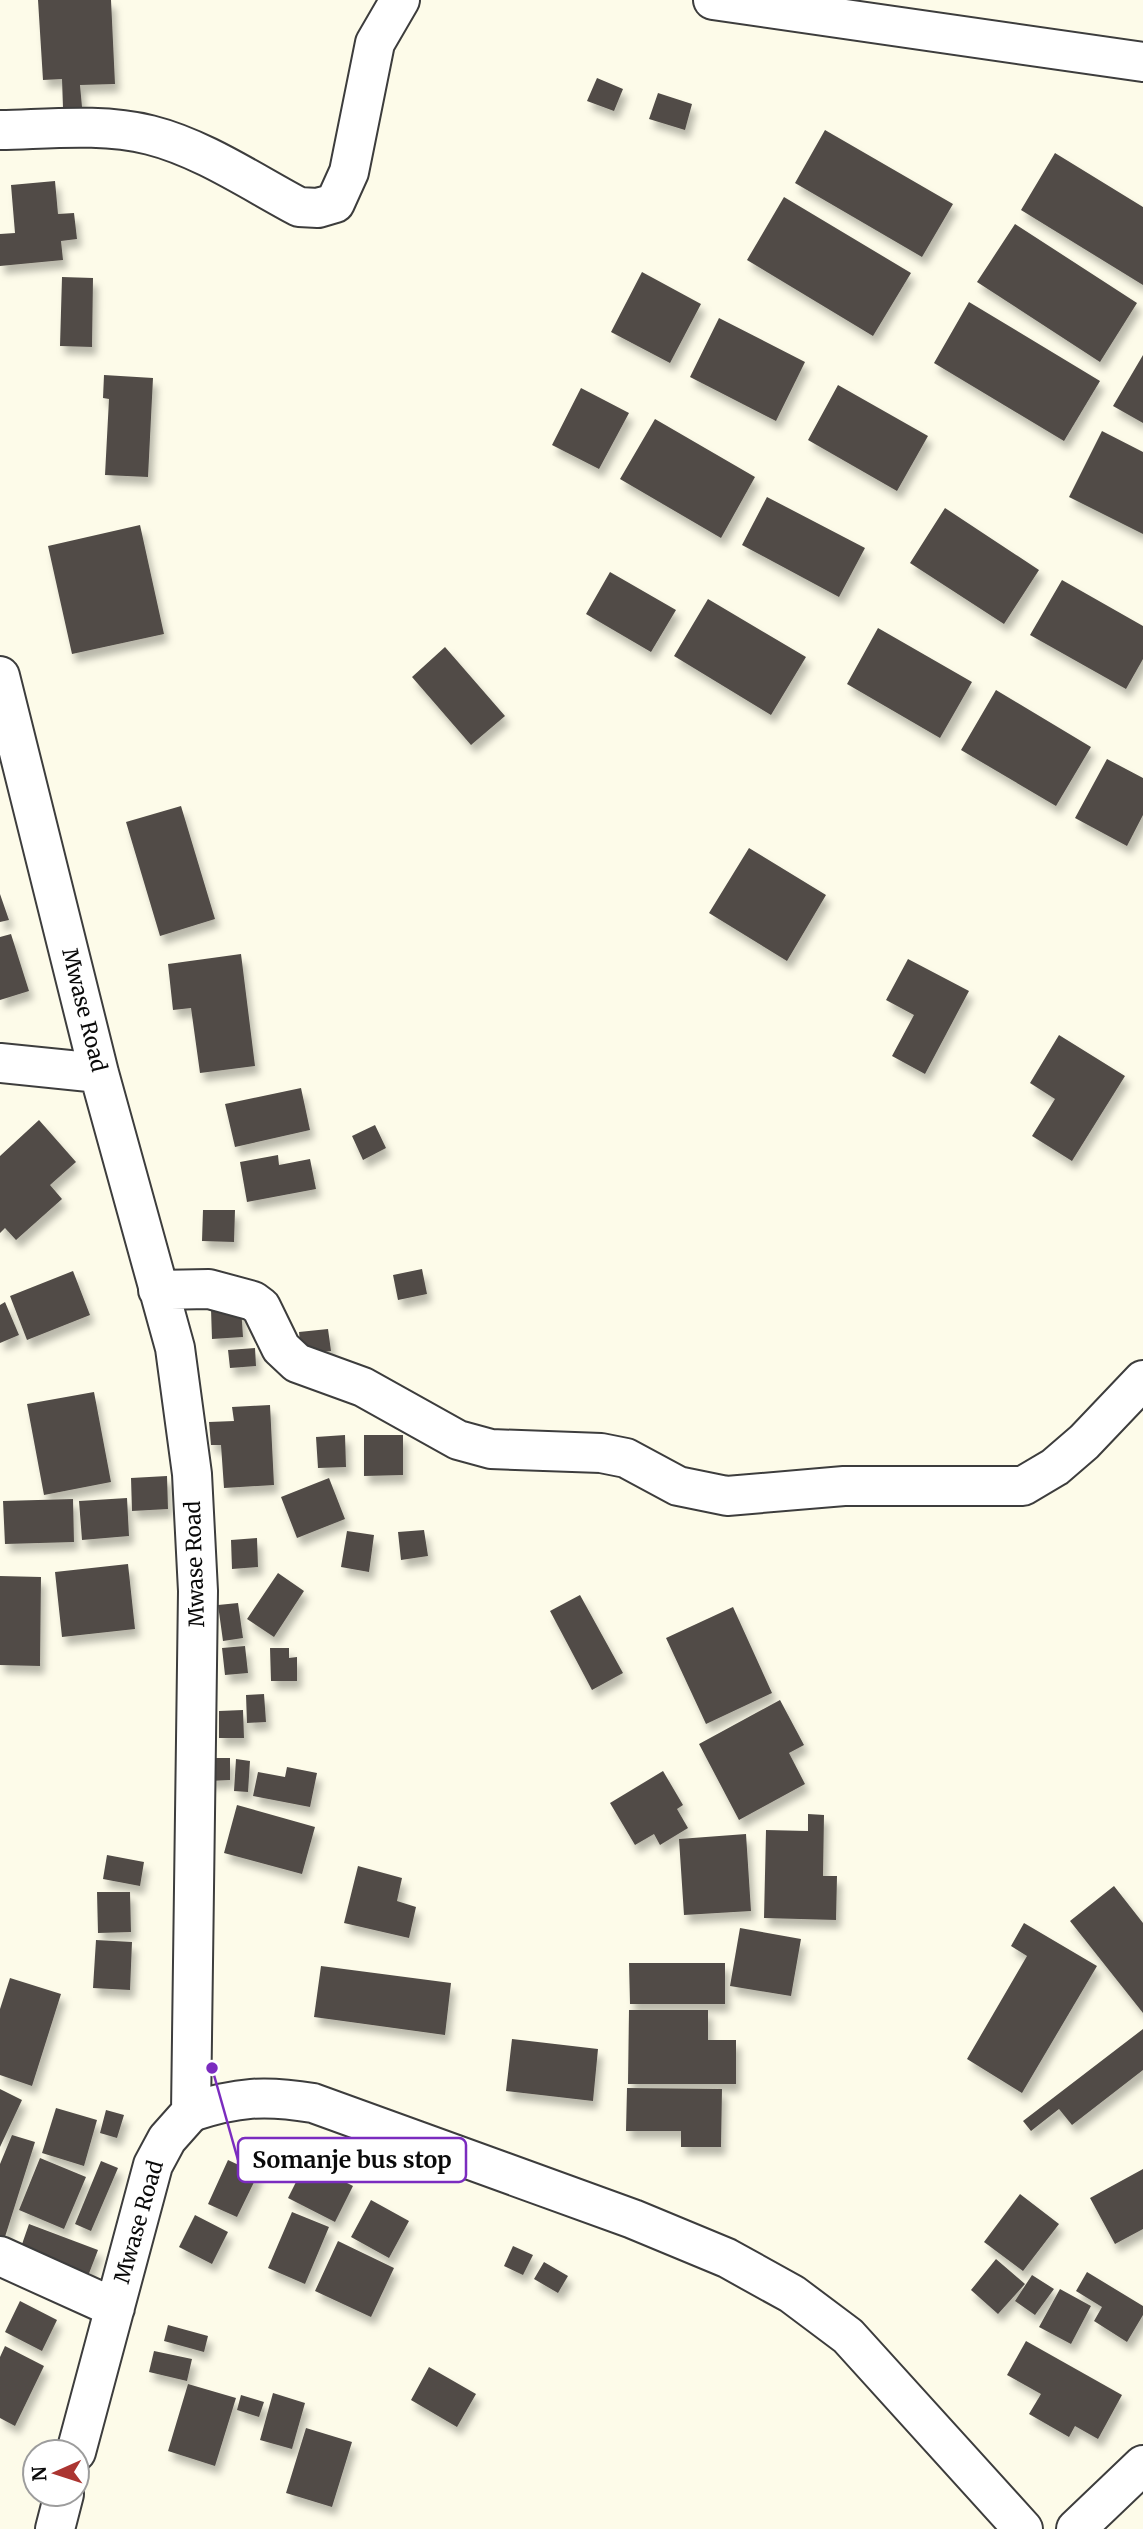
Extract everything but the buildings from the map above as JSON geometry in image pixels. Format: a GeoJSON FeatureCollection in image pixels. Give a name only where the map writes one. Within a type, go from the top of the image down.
{"type":"FeatureCollection","features":[{"type":"Feature","properties":{"kind":"street"},"geometry":{"type":"LineString","coordinates":[[0,130],[87,128],[149,135],[181,146],[299,207],[318,208],[335,203],[349,172],[375,43],[400,0]]}},
{"type":"Feature","properties":{"kind":"street"},"geometry":{"type":"LineString","coordinates":[[713,0],[1143,62]]}},
{"type":"Feature","properties":{"kind":"street","name":"Mwase Road"},"geometry":{"type":"LineString","coordinates":[[0,676],[99,1073],[175,1348],[192,1474],[198,1591],[191,2112],[167,2139],[153,2165],[80,2438]]}},
{"type":"Feature","properties":{"kind":"street"},"geometry":{"type":"LineString","coordinates":[[0,1063],[99,1073]]}},
{"type":"Feature","properties":{"kind":"street"},"geometry":{"type":"LineString","coordinates":[[158,1290],[209,1289],[253,1301],[261,1307],[281,1348],[298,1363],[363,1387],[458,1440],[491,1449],[601,1453],[626,1458],[678,1486],[727,1496],[844,1486],[1023,1486],[1055,1466],[1084,1442],[1143,1380]]}},
{"type":"Feature","properties":{"kind":"street"},"geometry":{"type":"LineString","coordinates":[[191,2112],[230,2099],[272,2096],[313,2103],[633,2219],[727,2258],[792,2294],[848,2336],[1023,2529]]}},
{"type":"Feature","properties":{"kind":"street"},"geometry":{"type":"LineString","coordinates":[[0,2256],[114,2308]]}},
{"type":"Feature","properties":{"kind":"street"},"geometry":{"type":"LineString","coordinates":[[1076,2529],[1143,2465]]}},
{"type":"Feature","properties":{"kind":"street"},"geometry":{"type":"LineString","coordinates":[[55,2529],[60,2508]]}},
{"type":"Feature","properties":{"kind":"place","name":"Somanje bus stop"},"geometry":{"type":"Point","coordinates":[212,2068]}}]}
